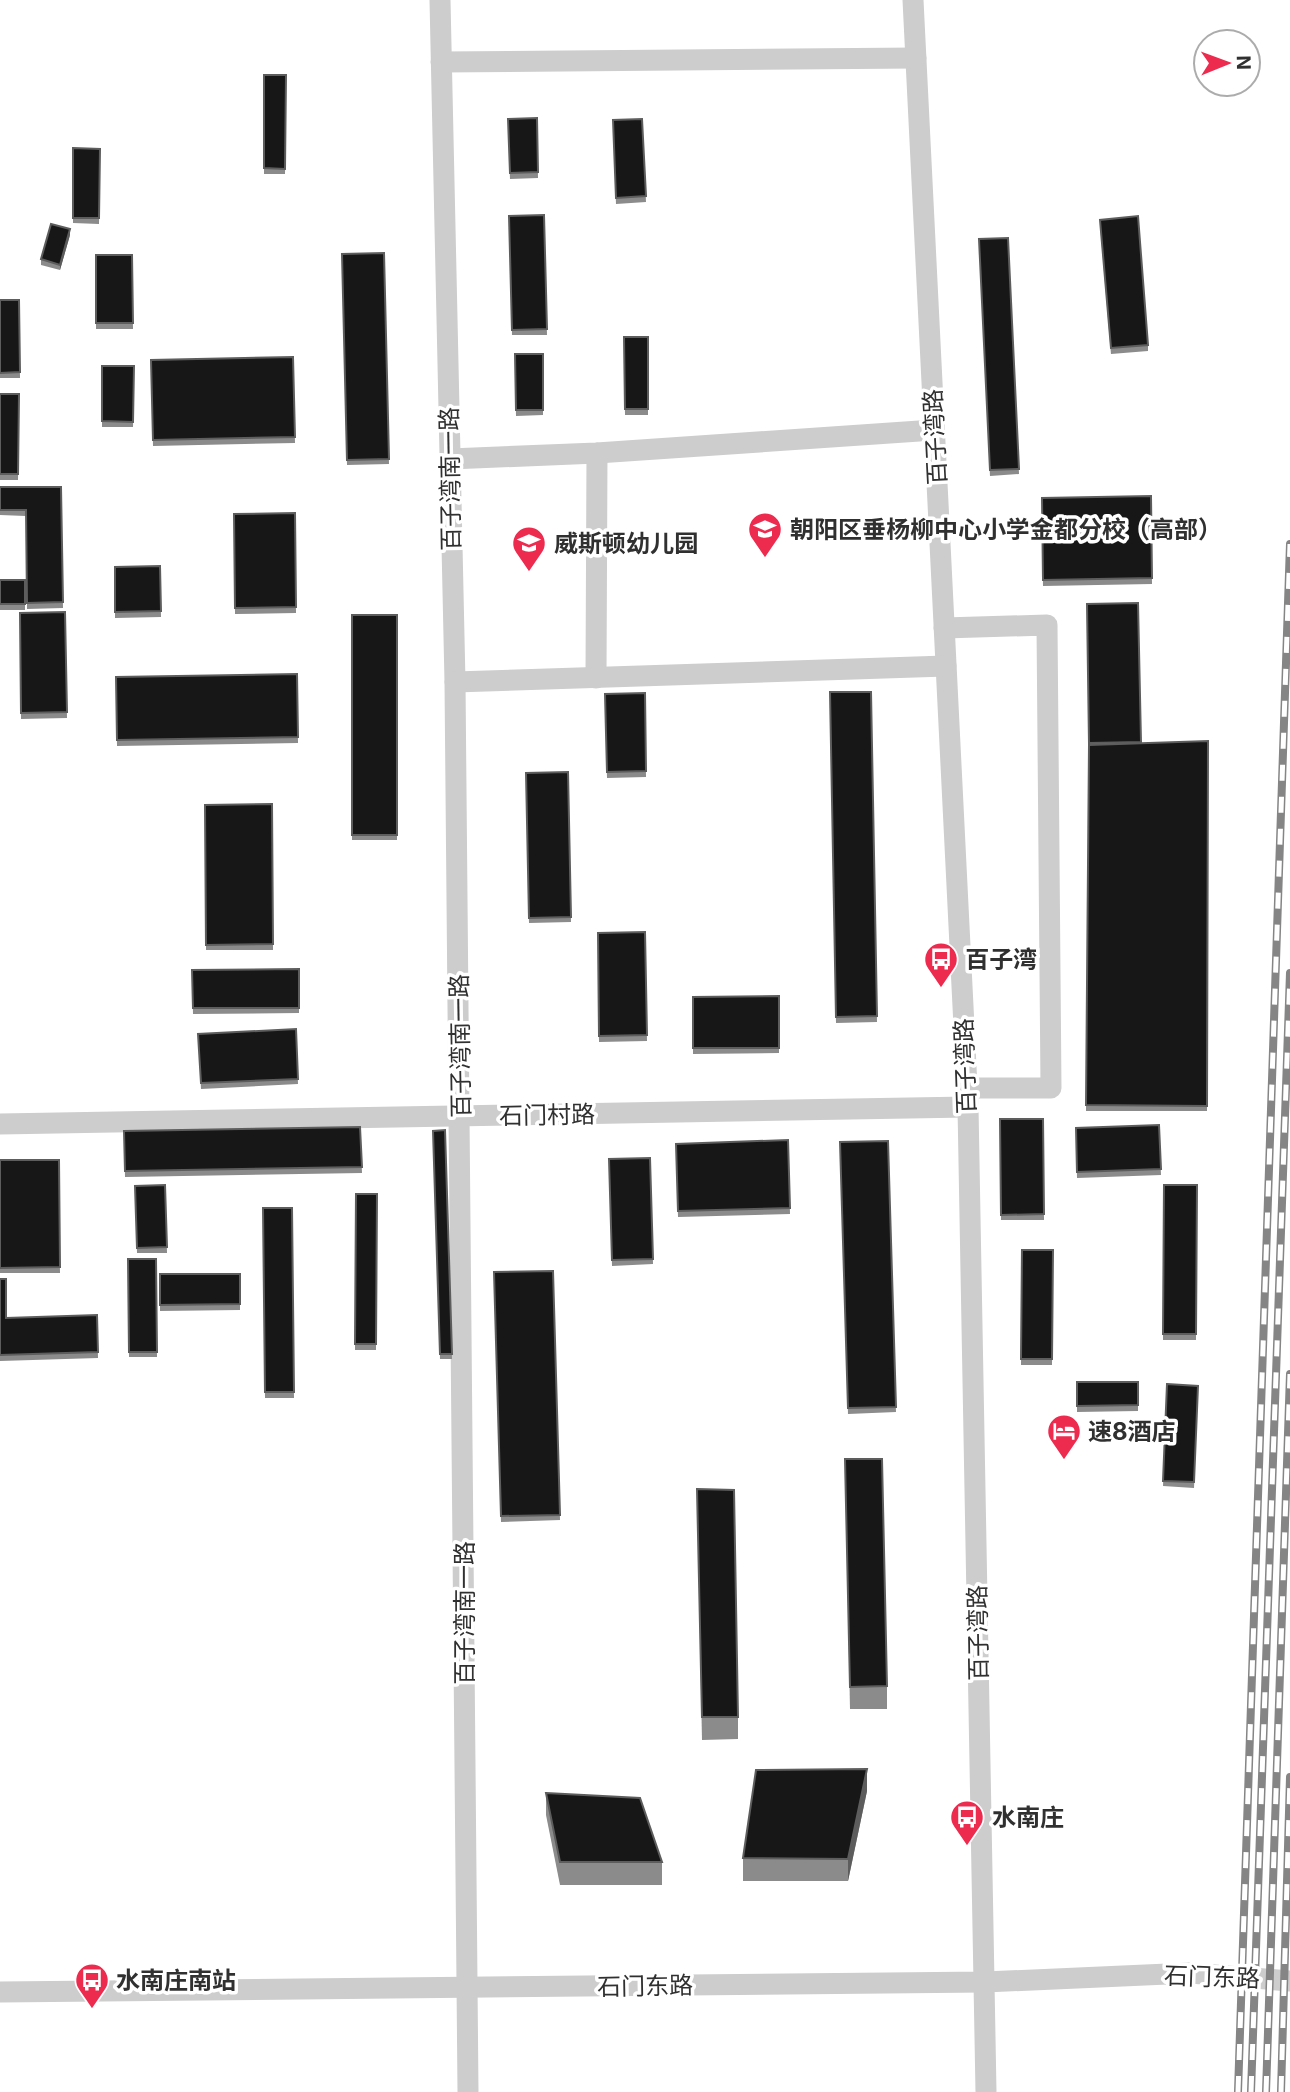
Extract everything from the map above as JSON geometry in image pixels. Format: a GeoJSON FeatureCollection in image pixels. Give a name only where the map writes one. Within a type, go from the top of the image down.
{"type":"FeatureCollection","features":[{"type":"Feature","properties":{"kind":"street","name":"百子湾南一路"},"geometry":{"type":"LineString","coordinates":[[440,0],[455,682],[461,1117],[468,2092]]}},
{"type":"Feature","properties":{"kind":"street","name":"百子湾路"},"geometry":{"type":"LineString","coordinates":[[913,0],[967,1097],[986,2092]]}},
{"type":"Feature","properties":{"kind":"street"},"geometry":{"type":"LineString","coordinates":[[441,62],[916,58]]}},
{"type":"Feature","properties":{"kind":"street"},"geometry":{"type":"LineString","coordinates":[[450,459],[597,453],[934,430]]}},
{"type":"Feature","properties":{"kind":"street"},"geometry":{"type":"LineString","coordinates":[[596,678],[597,453]]}},
{"type":"Feature","properties":{"kind":"street","name":"石门村路"},"geometry":{"type":"LineString","coordinates":[[0,1124],[461,1117],[967,1097],[1051,1088],[1047,625],[944,628]]}},
{"type":"Feature","properties":{"kind":"street"},"geometry":{"type":"LineString","coordinates":[[455,682],[946,666]]}},
{"type":"Feature","properties":{"kind":"street","name":"石门东路"},"geometry":{"type":"LineString","coordinates":[[0,1992],[985,1982],[1190,1973],[1290,1981]]}},
{"type":"Feature","properties":{"kind":"building"},"geometry":{"type":"Polygon","coordinates":[[[264,75],[286,75],[285,169],[264,168],[264,75]]]}},
{"type":"Feature","properties":{"kind":"building"},"geometry":{"type":"Polygon","coordinates":[[[537,118],[538,172],[510,173],[508,119],[537,118]]]}},
{"type":"Feature","properties":{"kind":"building"},"geometry":{"type":"Polygon","coordinates":[[[642,119],[646,196],[616,198],[613,120],[642,119]]]}},
{"type":"Feature","properties":{"kind":"building"},"geometry":{"type":"Polygon","coordinates":[[[73,148],[100,149],[99,218],[73,218],[73,148]]]}},
{"type":"Feature","properties":{"kind":"building"},"geometry":{"type":"Polygon","coordinates":[[[544,215],[547,329],[512,330],[509,216],[544,215]]]}},
{"type":"Feature","properties":{"kind":"building"},"geometry":{"type":"Polygon","coordinates":[[[1138,216],[1148,345],[1111,348],[1100,220],[1138,216]]]}},
{"type":"Feature","properties":{"kind":"building"},"geometry":{"type":"Polygon","coordinates":[[[51,224],[70,229],[60,265],[41,259],[51,224]]]}},
{"type":"Feature","properties":{"kind":"building"},"geometry":{"type":"Polygon","coordinates":[[[1008,238],[1019,469],[990,470],[979,239],[1008,238]]]}},
{"type":"Feature","properties":{"kind":"building"},"geometry":{"type":"Polygon","coordinates":[[[384,253],[389,459],[347,460],[342,254],[384,253]]]}},
{"type":"Feature","properties":{"kind":"building"},"geometry":{"type":"Polygon","coordinates":[[[96,255],[132,255],[133,323],[96,323],[96,255]]]}},
{"type":"Feature","properties":{"kind":"building"},"geometry":{"type":"Polygon","coordinates":[[[0,300],[19,300],[20,372],[0,373],[0,300]]]}},
{"type":"Feature","properties":{"kind":"building"},"geometry":{"type":"Polygon","coordinates":[[[624,337],[648,337],[648,409],[625,409],[624,337]]]}},
{"type":"Feature","properties":{"kind":"building"},"geometry":{"type":"Polygon","coordinates":[[[515,354],[543,354],[543,410],[516,410],[515,354]]]}},
{"type":"Feature","properties":{"kind":"building"},"geometry":{"type":"Polygon","coordinates":[[[293,357],[295,437],[153,440],[151,360],[293,357]]]}},
{"type":"Feature","properties":{"kind":"building"},"geometry":{"type":"Polygon","coordinates":[[[102,366],[134,366],[133,422],[102,421],[102,366]]]}},
{"type":"Feature","properties":{"kind":"building"},"geometry":{"type":"Polygon","coordinates":[[[0,394],[19,394],[18,474],[0,474],[0,394]]]}},
{"type":"Feature","properties":{"kind":"building"},"geometry":{"type":"Polygon","coordinates":[[[0,487],[61,487],[63,602],[27,603],[26,510],[0,510],[0,487]]]}},
{"type":"Feature","properties":{"kind":"building"},"geometry":{"type":"Polygon","coordinates":[[[1151,496],[1152,578],[1043,580],[1042,498],[1151,496]]]}},
{"type":"Feature","properties":{"kind":"building"},"geometry":{"type":"Polygon","coordinates":[[[295,513],[296,607],[235,608],[234,514],[295,513]]]}},
{"type":"Feature","properties":{"kind":"building"},"geometry":{"type":"Polygon","coordinates":[[[160,566],[161,611],[115,612],[115,567],[160,566]]]}},
{"type":"Feature","properties":{"kind":"building"},"geometry":{"type":"Polygon","coordinates":[[[0,580],[25,580],[25,604],[0,604],[0,580]]]}},
{"type":"Feature","properties":{"kind":"building"},"geometry":{"type":"Polygon","coordinates":[[[1138,603],[1141,742],[1089,743],[1087,604],[1138,603]]]}},
{"type":"Feature","properties":{"kind":"building"},"geometry":{"type":"Polygon","coordinates":[[[65,612],[67,712],[21,713],[20,613],[65,612]]]}},
{"type":"Feature","properties":{"kind":"building"},"geometry":{"type":"Polygon","coordinates":[[[352,615],[397,615],[397,835],[352,835],[352,615]]]}},
{"type":"Feature","properties":{"kind":"building"},"geometry":{"type":"Polygon","coordinates":[[[297,674],[298,737],[117,740],[116,677],[297,674]]]}},
{"type":"Feature","properties":{"kind":"building"},"geometry":{"type":"Polygon","coordinates":[[[830,692],[871,692],[877,1016],[836,1017],[830,692]]]}},
{"type":"Feature","properties":{"kind":"building"},"geometry":{"type":"Polygon","coordinates":[[[645,693],[646,771],[607,772],[605,694],[645,693]]]}},
{"type":"Feature","properties":{"kind":"building"},"geometry":{"type":"Polygon","coordinates":[[[1208,741],[1207,1106],[1086,1105],[1089,745],[1208,741]]]}},
{"type":"Feature","properties":{"kind":"building"},"geometry":{"type":"Polygon","coordinates":[[[568,772],[571,917],[529,918],[526,773],[568,772]]]}},
{"type":"Feature","properties":{"kind":"building"},"geometry":{"type":"Polygon","coordinates":[[[272,804],[273,944],[206,945],[205,805],[272,804]]]}},
{"type":"Feature","properties":{"kind":"building"},"geometry":{"type":"Polygon","coordinates":[[[645,932],[647,1035],[599,1036],[598,933],[645,932]]]}},
{"type":"Feature","properties":{"kind":"building"},"geometry":{"type":"Polygon","coordinates":[[[299,969],[299,1008],[193,1008],[192,970],[299,969]]]}},
{"type":"Feature","properties":{"kind":"building"},"geometry":{"type":"Polygon","coordinates":[[[779,996],[779,1048],[693,1048],[693,997],[779,996]]]}},
{"type":"Feature","properties":{"kind":"building"},"geometry":{"type":"Polygon","coordinates":[[[296,1029],[298,1079],[201,1083],[198,1034],[296,1029]]]}},
{"type":"Feature","properties":{"kind":"building"},"geometry":{"type":"Polygon","coordinates":[[[1000,1119],[1043,1119],[1044,1214],[1001,1215],[1000,1119]]]}},
{"type":"Feature","properties":{"kind":"building"},"geometry":{"type":"Polygon","coordinates":[[[1159,1125],[1161,1169],[1077,1172],[1076,1128],[1159,1125]]]}},
{"type":"Feature","properties":{"kind":"building"},"geometry":{"type":"Polygon","coordinates":[[[360,1127],[362,1167],[125,1171],[124,1131],[360,1127]]]}},
{"type":"Feature","properties":{"kind":"building"},"geometry":{"type":"Polygon","coordinates":[[[445,1130],[452,1354],[440,1354],[433,1131],[445,1130]]]}},
{"type":"Feature","properties":{"kind":"building"},"geometry":{"type":"Polygon","coordinates":[[[788,1140],[790,1208],[678,1211],[676,1144],[788,1140]]]}},
{"type":"Feature","properties":{"kind":"building"},"geometry":{"type":"Polygon","coordinates":[[[888,1141],[896,1407],[848,1408],[840,1142],[888,1141]]]}},
{"type":"Feature","properties":{"kind":"building"},"geometry":{"type":"Polygon","coordinates":[[[650,1158],[653,1259],[612,1260],[609,1159],[650,1158]]]}},
{"type":"Feature","properties":{"kind":"building"},"geometry":{"type":"Polygon","coordinates":[[[0,1160],[59,1160],[60,1267],[0,1268],[0,1160]]]}},
{"type":"Feature","properties":{"kind":"building"},"geometry":{"type":"Polygon","coordinates":[[[165,1185],[167,1247],[137,1248],[135,1186],[165,1185]]]}},
{"type":"Feature","properties":{"kind":"building"},"geometry":{"type":"Polygon","coordinates":[[[1164,1185],[1197,1185],[1196,1334],[1163,1334],[1164,1185]]]}},
{"type":"Feature","properties":{"kind":"building"},"geometry":{"type":"Polygon","coordinates":[[[356,1194],[377,1194],[376,1344],[355,1344],[356,1194]]]}},
{"type":"Feature","properties":{"kind":"building"},"geometry":{"type":"Polygon","coordinates":[[[263,1208],[292,1208],[294,1392],[265,1392],[263,1208]]]}},
{"type":"Feature","properties":{"kind":"building"},"geometry":{"type":"Polygon","coordinates":[[[1022,1250],[1053,1250],[1052,1359],[1021,1359],[1022,1250]]]}},
{"type":"Feature","properties":{"kind":"building"},"geometry":{"type":"Polygon","coordinates":[[[128,1259],[156,1259],[157,1352],[129,1352],[128,1259]]]}},
{"type":"Feature","properties":{"kind":"building"},"geometry":{"type":"Polygon","coordinates":[[[553,1271],[560,1515],[501,1516],[494,1272],[553,1271]]]}},
{"type":"Feature","properties":{"kind":"building"},"geometry":{"type":"Polygon","coordinates":[[[160,1274],[240,1274],[240,1304],[160,1305],[160,1274]]]}},
{"type":"Feature","properties":{"kind":"building"},"geometry":{"type":"Polygon","coordinates":[[[0,1279],[6,1279],[6,1318],[97,1315],[98,1352],[0,1355],[0,1279]]]}},
{"type":"Feature","properties":{"kind":"building"},"geometry":{"type":"Polygon","coordinates":[[[1077,1382],[1138,1382],[1138,1405],[1077,1406],[1077,1382]]]}},
{"type":"Feature","properties":{"kind":"building"},"geometry":{"type":"Polygon","coordinates":[[[1167,1384],[1198,1386],[1194,1482],[1163,1481],[1167,1384]]]}},
{"type":"Feature","properties":{"kind":"building"},"geometry":{"type":"Polygon","coordinates":[[[845,1459],[882,1459],[887,1686],[850,1687],[845,1459]]]}},
{"type":"Feature","properties":{"kind":"building"},"geometry":{"type":"Polygon","coordinates":[[[697,1489],[734,1490],[738,1717],[702,1717],[697,1489]]]}},
{"type":"Feature","properties":{"kind":"building"},"geometry":{"type":"Polygon","coordinates":[[[867,1769],[848,1859],[743,1858],[756,1770],[867,1769]]]}},
{"type":"Feature","properties":{"kind":"building"},"geometry":{"type":"Polygon","coordinates":[[[546,1793],[640,1798],[662,1862],[560,1862],[546,1793]]]}},
{"type":"Feature","properties":{"kind":"railway"},"geometry":{"type":"LineString","coordinates":[[1238,2092],[1290,544]]}},
{"type":"Feature","properties":{"kind":"railway"},"geometry":{"type":"LineString","coordinates":[[1251,2092],[1290,973]]}},
{"type":"Feature","properties":{"kind":"railway"},"geometry":{"type":"LineString","coordinates":[[1266,2092],[1290,1374]]}},
{"type":"Feature","properties":{"kind":"railway"},"geometry":{"type":"LineString","coordinates":[[1281,2092],[1290,1777]]}},
{"type":"Feature","properties":{"kind":"place","name":"朝阳区垂杨柳中心小学金都分校（高部）"},"geometry":{"type":"Point","coordinates":[765,559]}},
{"type":"Feature","properties":{"kind":"place","name":"威斯顿幼儿园"},"geometry":{"type":"Point","coordinates":[529,573]}},
{"type":"Feature","properties":{"kind":"place","name":"百子湾"},"geometry":{"type":"Point","coordinates":[941,989]}},
{"type":"Feature","properties":{"kind":"place","name":"速8酒店"},"geometry":{"type":"Point","coordinates":[1064,1461]}},
{"type":"Feature","properties":{"kind":"place","name":"水南庄"},"geometry":{"type":"Point","coordinates":[967,1847]}},
{"type":"Feature","properties":{"kind":"place","name":"水南庄南站"},"geometry":{"type":"Point","coordinates":[92,2010]}}]}
